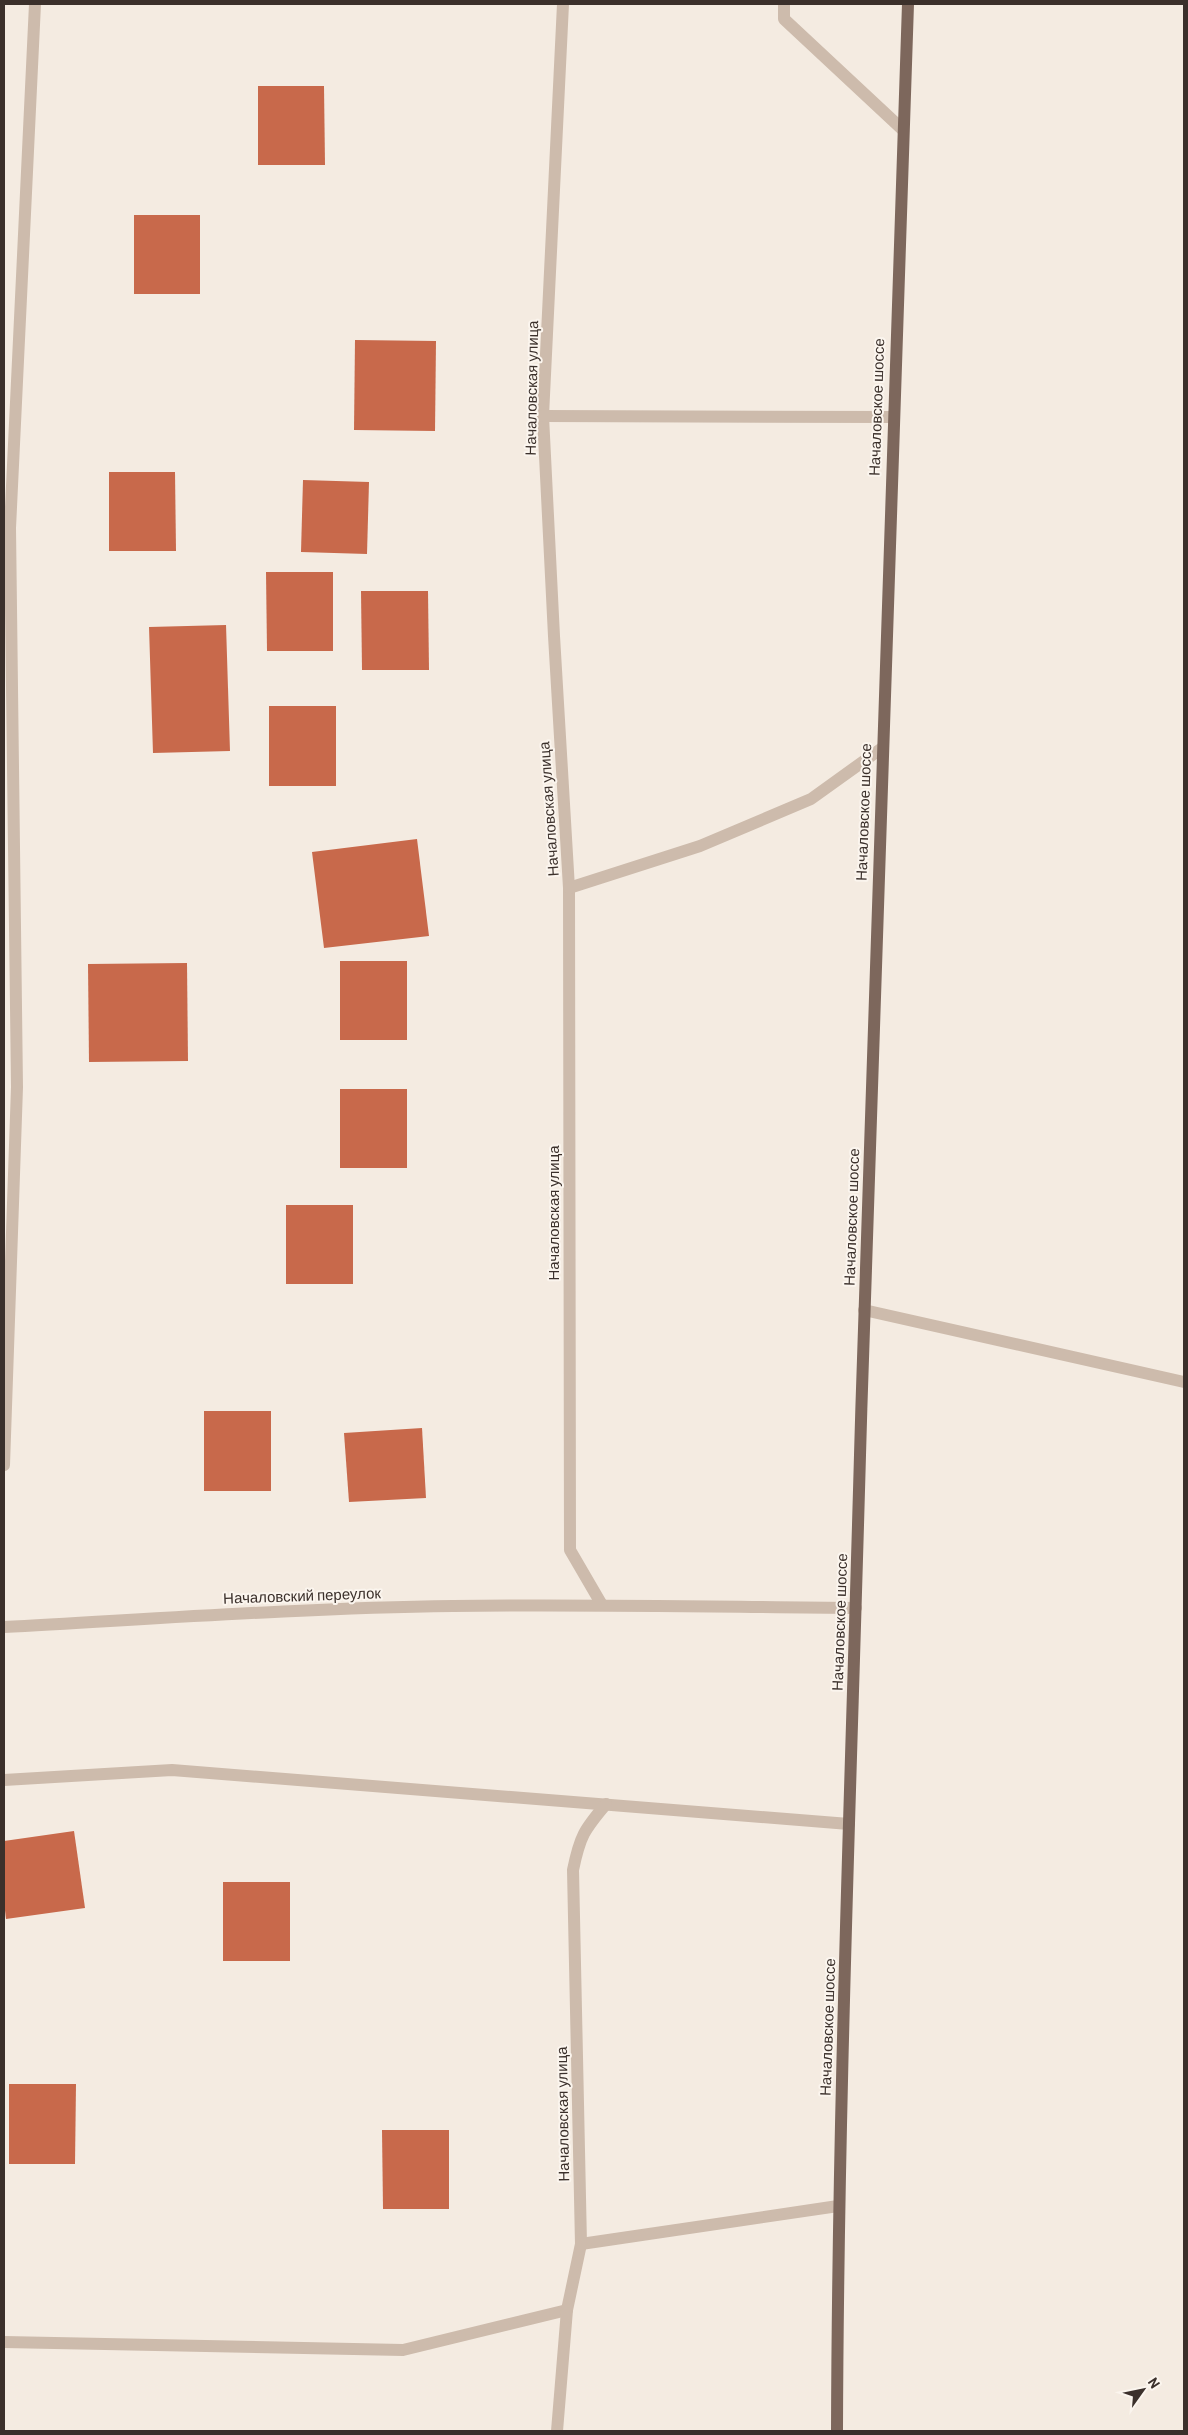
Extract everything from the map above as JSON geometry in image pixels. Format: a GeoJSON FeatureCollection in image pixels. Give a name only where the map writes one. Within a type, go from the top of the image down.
{"type":"FeatureCollection","features":[{"type":"Feature","properties":{"kind":"main road","name":"Началовское шоссе"},"geometry":{"type":"LineString","coordinates":[[837,2431],[838,2206],[864,1310],[892,417],[908,4]]}},
{"type":"Feature","properties":{"kind":"street"},"geometry":{"type":"LineString","coordinates":[[4,1465],[17,1087],[10,528],[35,4]]}},
{"type":"Feature","properties":{"kind":"street","name":"Началовская улица"},"geometry":{"type":"LineString","coordinates":[[563,4],[544,416],[554,636],[569,888],[570,1550],[602,1605]]}},
{"type":"Feature","properties":{"kind":"street"},"geometry":{"type":"LineString","coordinates":[[784,4],[784,19],[903,130]]}},
{"type":"Feature","properties":{"kind":"street"},"geometry":{"type":"LineString","coordinates":[[544,416],[892,417]]}},
{"type":"Feature","properties":{"kind":"street"},"geometry":{"type":"LineString","coordinates":[[569,888],[700,846],[811,799],[882,748]]}},
{"type":"Feature","properties":{"kind":"street"},"geometry":{"type":"LineString","coordinates":[[864,1310],[1184,1382]]}},
{"type":"Feature","properties":{"kind":"street","name":"Началовский переулок"},"geometry":{"type":"LineString","coordinates":[[4,1627],[277,1612],[452,1606],[602,1605],[856,1608]]}},
{"type":"Feature","properties":{"kind":"street"},"geometry":{"type":"LineString","coordinates":[[4,1780],[172,1770],[849,1824]]}},
{"type":"Feature","properties":{"kind":"street","name":"Началовская улица"},"geometry":{"type":"LineString","coordinates":[[557,2431],[567,2310],[580,2244],[573,1870],[579,1841],[588,1826],[606,1804]]}},
{"type":"Feature","properties":{"kind":"street"},"geometry":{"type":"LineString","coordinates":[[580,2244],[838,2206]]}},
{"type":"Feature","properties":{"kind":"street"},"geometry":{"type":"LineString","coordinates":[[4,2342],[403,2350],[567,2310]]}},
{"type":"Feature","properties":{"kind":"building"},"geometry":{"type":"Polygon","coordinates":[[[258,86],[324,86],[325,165],[258,165],[258,86]]]}},
{"type":"Feature","properties":{"kind":"building"},"geometry":{"type":"Polygon","coordinates":[[[134,215],[200,215],[200,294],[134,294],[134,215]]]}},
{"type":"Feature","properties":{"kind":"building"},"geometry":{"type":"Polygon","coordinates":[[[355,340],[436,341],[435,431],[354,430],[355,340]]]}},
{"type":"Feature","properties":{"kind":"building"},"geometry":{"type":"Polygon","coordinates":[[[109,472],[175,472],[176,551],[109,551],[109,472]]]}},
{"type":"Feature","properties":{"kind":"building"},"geometry":{"type":"Polygon","coordinates":[[[303,480],[369,482],[367,554],[301,552],[303,480]]]}},
{"type":"Feature","properties":{"kind":"building"},"geometry":{"type":"Polygon","coordinates":[[[266,572],[333,572],[333,651],[267,651],[266,572]]]}},
{"type":"Feature","properties":{"kind":"building"},"geometry":{"type":"Polygon","coordinates":[[[361,591],[428,591],[429,670],[362,670],[361,591]]]}},
{"type":"Feature","properties":{"kind":"building"},"geometry":{"type":"Polygon","coordinates":[[[226,625],[230,751],[153,753],[149,627],[226,625]]]}},
{"type":"Feature","properties":{"kind":"building"},"geometry":{"type":"Polygon","coordinates":[[[269,706],[336,706],[336,786],[269,786],[269,706]]]}},
{"type":"Feature","properties":{"kind":"building"},"geometry":{"type":"Polygon","coordinates":[[[417,839],[429,936],[324,948],[312,852],[417,839]]]}},
{"type":"Feature","properties":{"kind":"building"},"geometry":{"type":"Polygon","coordinates":[[[340,961],[407,961],[407,1040],[340,1040],[340,961]]]}},
{"type":"Feature","properties":{"kind":"building"},"geometry":{"type":"Polygon","coordinates":[[[187,963],[188,1061],[89,1062],[88,964],[187,963]]]}},
{"type":"Feature","properties":{"kind":"building"},"geometry":{"type":"Polygon","coordinates":[[[340,1089],[407,1089],[407,1168],[340,1168],[340,1089]]]}},
{"type":"Feature","properties":{"kind":"building"},"geometry":{"type":"Polygon","coordinates":[[[286,1205],[353,1205],[353,1284],[286,1284],[286,1205]]]}},
{"type":"Feature","properties":{"kind":"building"},"geometry":{"type":"Polygon","coordinates":[[[204,1411],[271,1411],[271,1491],[204,1491],[204,1411]]]}},
{"type":"Feature","properties":{"kind":"building"},"geometry":{"type":"Polygon","coordinates":[[[422,1428],[426,1498],[349,1502],[344,1433],[422,1428]]]}},
{"type":"Feature","properties":{"kind":"building"},"geometry":{"type":"Polygon","coordinates":[[[74,1831],[85,1908],[6,1919],[4,1902],[4,1841],[74,1831]]]}},
{"type":"Feature","properties":{"kind":"building"},"geometry":{"type":"Polygon","coordinates":[[[223,1882],[290,1882],[290,1961],[223,1961],[223,1882]]]}},
{"type":"Feature","properties":{"kind":"building"},"geometry":{"type":"Polygon","coordinates":[[[9,2084],[76,2084],[75,2164],[9,2164],[9,2084]]]}},
{"type":"Feature","properties":{"kind":"building"},"geometry":{"type":"Polygon","coordinates":[[[382,2130],[449,2130],[449,2209],[383,2209],[382,2130]]]}}]}
